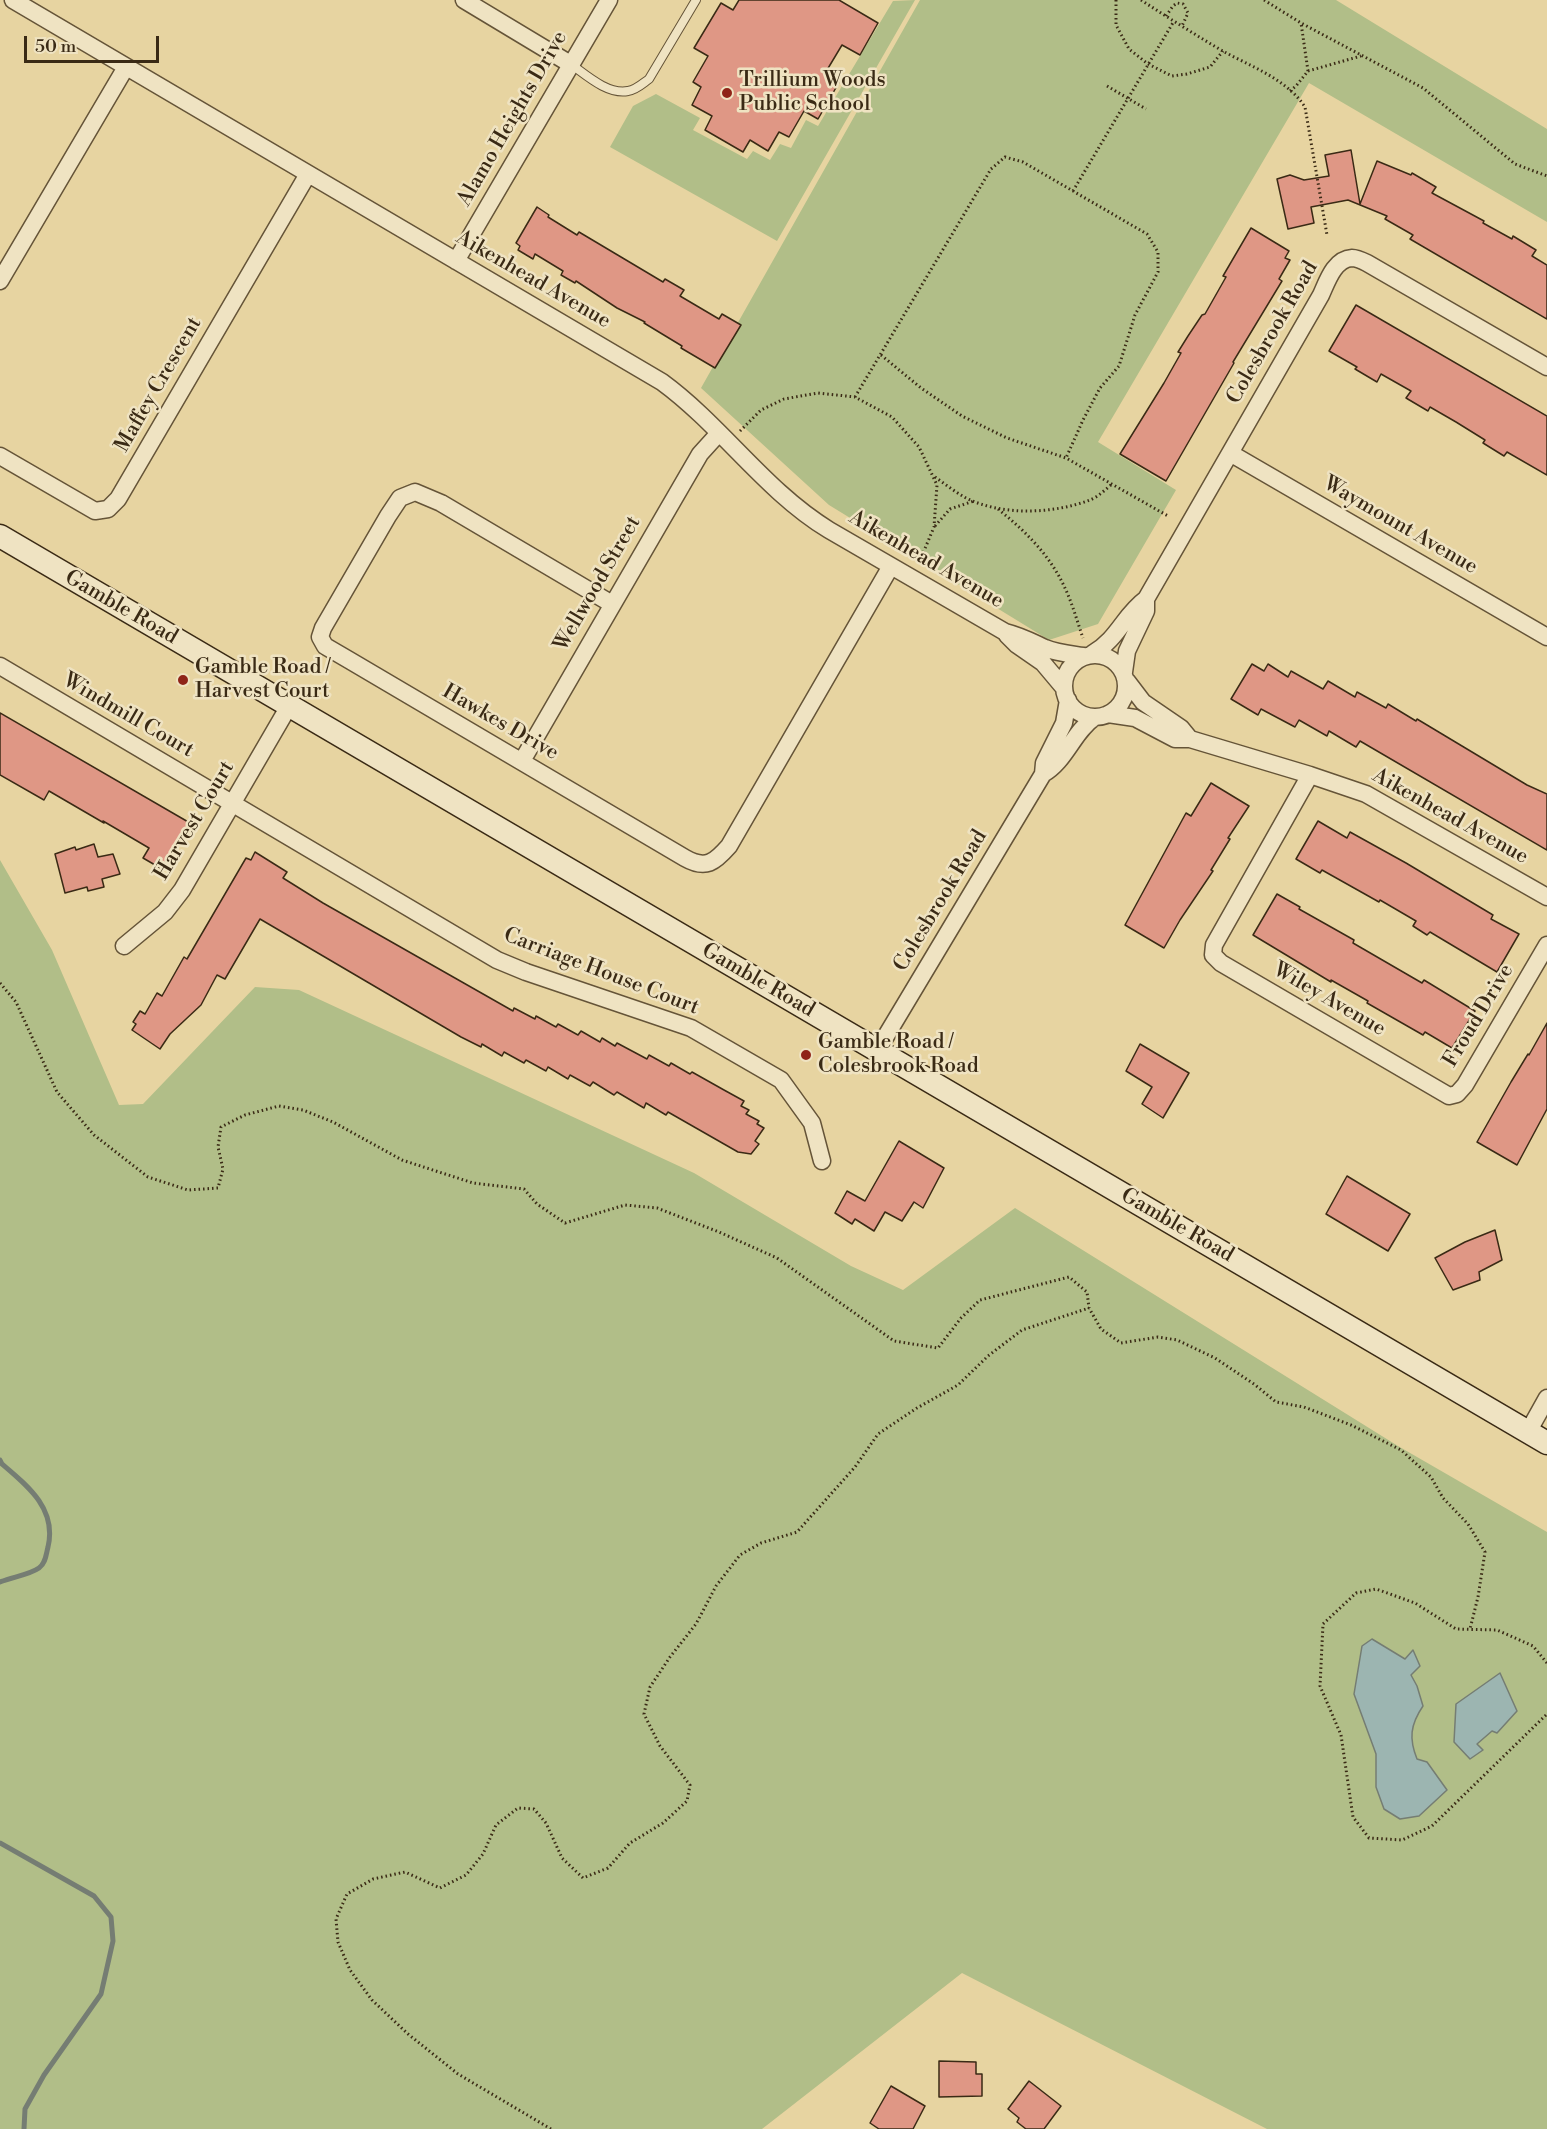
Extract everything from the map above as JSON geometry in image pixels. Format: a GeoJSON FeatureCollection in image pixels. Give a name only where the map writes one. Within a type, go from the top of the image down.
{"type":"FeatureCollection","features":[{"type":"Feature","properties":{"kind":"main road","name":"Gamble Road"},"geometry":{"type":"LineString","coordinates":[[0,536],[1538,1437]]}},
{"type":"Feature","properties":{"kind":"street","name":"Aikenhead Avenue"},"geometry":{"type":"LineString","coordinates":[[13,0],[662,382],[677,393],[800,510],[815,521],[1005,632],[1027,638],[1061,653],[1086,651]]}},
{"type":"Feature","properties":{"kind":"street"},"geometry":{"type":"LineString","coordinates":[[464,0],[572,64]]}},
{"type":"Feature","properties":{"kind":"street","name":"Alamo Heights Drive"},"geometry":{"type":"LineString","coordinates":[[456,261],[609,0]]}},
{"type":"Feature","properties":{"kind":"street"},"geometry":{"type":"LineString","coordinates":[[0,281],[126,67]]}},
{"type":"Feature","properties":{"kind":"street","name":"Maffey Crescent"},"geometry":{"type":"LineString","coordinates":[[0,456],[95,511],[108,509],[118,499],[308,174]]}},
{"type":"Feature","properties":{"kind":"street","name":"Colesbrook Road"},"geometry":{"type":"LineString","coordinates":[[1086,651],[1110,642],[1136,606],[1146,599],[1321,295],[1330,275],[1340,263],[1352,258],[1367,263],[1547,367]]}},
{"type":"Feature","properties":{"kind":"street","name":"Wellwood Street"},"geometry":{"type":"LineString","coordinates":[[522,761],[700,453],[719,433]]}},
{"type":"Feature","properties":{"kind":"street","name":"Waymount Avenue"},"geometry":{"type":"LineString","coordinates":[[1230,453],[1547,637]]}},
{"type":"Feature","properties":{"kind":"street","name":"Hawkes Drive"},"geometry":{"type":"LineString","coordinates":[[612,604],[441,503],[415,492],[400,498],[320,637],[325,646],[695,863],[705,865],[719,858],[729,846],[891,566]]}},
{"type":"Feature","properties":{"kind":"street","name":"Colesbrook Road"},"geometry":{"type":"LineString","coordinates":[[1125,676],[1126,651],[1146,611],[1146,599]]}},
{"type":"Feature","properties":{"kind":"street","name":"Aikenhead Avenue"},"geometry":{"type":"LineString","coordinates":[[1005,632],[1017,645],[1043,663],[1066,694]]}},
{"type":"Feature","properties":{"kind":"street"},"geometry":{"type":"LineString","coordinates":[[1086,651],[1110,658],[1118,664],[1125,676],[1126,692],[1123,701],[1116,709],[1102,716],[1080,713],[1066,694],[1065,678],[1069,668],[1086,651]]}},
{"type":"Feature","properties":{"kind":"street","name":"Windmill Court"},"geometry":{"type":"LineString","coordinates":[[0,666],[233,804]]}},
{"type":"Feature","properties":{"kind":"street","name":"Aikenhead Avenue"},"geometry":{"type":"LineString","coordinates":[[1125,676],[1143,702],[1180,728],[1190,740]]}},
{"type":"Feature","properties":{"kind":"street","name":"Colesbrook Road"},"geometry":{"type":"LineString","coordinates":[[877,1050],[1043,774],[1044,763],[1064,723],[1066,694]]}},
{"type":"Feature","properties":{"kind":"street","name":"Harvest Court"},"geometry":{"type":"LineString","coordinates":[[124,946],[165,912],[182,890],[289,706]]}},
{"type":"Feature","properties":{"kind":"street","name":"Aikenhead Avenue"},"geometry":{"type":"LineString","coordinates":[[1102,716],[1135,718],[1175,739],[1190,740],[1348,787],[1382,802],[1547,897]]}},
{"type":"Feature","properties":{"kind":"street","name":"Colesbrook Road"},"geometry":{"type":"LineString","coordinates":[[1043,774],[1054,768],[1085,723],[1102,716]]}},
{"type":"Feature","properties":{"kind":"street","name":"Wiley Avenue"},"geometry":{"type":"LineString","coordinates":[[1310,775],[1219,934],[1213,954],[1221,963],[1442,1093]]}},
{"type":"Feature","properties":{"kind":"street","name":"Carriage House Court"},"geometry":{"type":"LineString","coordinates":[[233,804],[497,960],[536,976],[691,1028],[742,1056],[781,1080],[812,1123],[822,1161]]}},
{"type":"Feature","properties":{"kind":"street","name":"Froud Drive"},"geometry":{"type":"LineString","coordinates":[[1442,1093],[1449,1096],[1457,1094],[1465,1085],[1547,945]]}},
{"type":"Feature","properties":{"kind":"street"},"geometry":{"type":"LineString","coordinates":[[1538,1437],[1547,1398]]}},
{"type":"Feature","properties":{"kind":"lane"},"geometry":{"type":"LineString","coordinates":[[572,64],[605,87],[627,91],[636,88],[649,79],[696,0]]}},
{"type":"Feature","properties":{"kind":"path"},"geometry":{"type":"LineString","coordinates":[[1116,0],[1116,25],[1129,50],[1148,64],[1172,76],[1210,67],[1223,51]]}},
{"type":"Feature","properties":{"kind":"path"},"geometry":{"type":"LineString","coordinates":[[1141,0],[1223,51],[1253,66],[1298,96],[1305,107],[1327,235]]}},
{"type":"Feature","properties":{"kind":"path"},"geometry":{"type":"LineString","coordinates":[[1264,0],[1301,23],[1423,88],[1515,164],[1547,176]]}},
{"type":"Feature","properties":{"kind":"path"},"geometry":{"type":"LineString","coordinates":[[1166,16],[1177,3],[1183,4],[1188,13],[1182,26]]}},
{"type":"Feature","properties":{"kind":"path"},"geometry":{"type":"LineString","coordinates":[[1073,190],[1174,21]]}},
{"type":"Feature","properties":{"kind":"path"},"geometry":{"type":"LineString","coordinates":[[1301,23],[1308,70]]}},
{"type":"Feature","properties":{"kind":"path"},"geometry":{"type":"LineString","coordinates":[[1290,91],[1308,70],[1361,56]]}},
{"type":"Feature","properties":{"kind":"path"},"geometry":{"type":"LineString","coordinates":[[1107,86],[1146,109]]}},
{"type":"Feature","properties":{"kind":"path"},"geometry":{"type":"LineString","coordinates":[[855,397],[990,169],[1005,157],[1023,162],[1148,234],[1158,252],[1158,272],[1135,315],[1119,366],[1100,388],[1066,458]]}},
{"type":"Feature","properties":{"kind":"path"},"geometry":{"type":"LineString","coordinates":[[881,355],[921,388],[962,416],[1007,438],[1066,458],[1168,516]]}},
{"type":"Feature","properties":{"kind":"path"},"geometry":{"type":"LineString","coordinates":[[739,432],[761,410],[784,399],[818,393],[855,397],[892,417],[918,447],[937,485],[934,527],[921,558]]}},
{"type":"Feature","properties":{"kind":"path"},"geometry":{"type":"LineString","coordinates":[[933,476],[967,499],[996,508],[1029,511],[1065,507],[1092,499],[1113,483]]}},
{"type":"Feature","properties":{"kind":"path"},"geometry":{"type":"LineString","coordinates":[[934,527],[950,509],[974,501]]}},
{"type":"Feature","properties":{"kind":"path"},"geometry":{"type":"LineString","coordinates":[[996,508],[1026,532],[1046,556],[1065,586],[1086,651]]}},
{"type":"Feature","properties":{"kind":"path"},"geometry":{"type":"LineString","coordinates":[[0,983],[16,1002],[57,1092],[94,1135],[148,1178],[188,1190],[218,1188],[223,1169],[218,1147],[220,1127],[245,1115],[279,1106],[303,1110],[333,1122],[402,1160],[473,1183],[524,1189],[537,1204],[565,1223],[625,1205],[657,1208],[777,1258],[894,1341],[938,1348],[961,1318],[980,1300],[1069,1277],[1087,1292],[1089,1308],[1101,1329],[1121,1343],[1158,1337],[1177,1340],[1215,1358],[1276,1402],[1304,1407],[1351,1425],[1401,1450],[1431,1477],[1443,1498],[1468,1524],[1485,1552],[1470,1629]]}},
{"type":"Feature","properties":{"kind":"path"},"geometry":{"type":"LineString","coordinates":[[551,2129],[458,2074],[408,2034],[372,2000],[350,1970],[338,1942],[336,1919],[347,1894],[372,1879],[405,1872],[440,1888],[466,1875],[483,1854],[496,1825],[518,1808],[534,1809],[546,1822],[562,1858],[583,1878],[608,1868],[630,1843],[663,1823],[687,1801],[690,1785],[660,1746],[644,1714],[650,1687],[696,1624],[716,1586],[740,1555],[761,1543],[797,1532],[855,1467],[878,1434],[917,1408],[958,1385],[988,1356],[1022,1330],[1089,1308]]}},
{"type":"Feature","properties":{"kind":"path"},"geometry":{"type":"LineString","coordinates":[[1547,1663],[1533,1646],[1497,1630],[1456,1629],[1415,1603],[1376,1589],[1356,1593],[1323,1624],[1320,1686],[1341,1735],[1353,1817],[1369,1838],[1402,1840],[1432,1826],[1547,1714]]}},
{"type":"Feature","properties":{"kind":"green space"},"geometry":{"type":"Polygon","coordinates":[[[915,0],[777,241],[610,147],[633,106],[656,94],[700,118],[693,130],[747,159],[753,151],[770,160],[780,144],[791,148],[806,120],[818,126],[893,1],[915,0]]]}},
{"type":"Feature","properties":{"kind":"green space"},"geometry":{"type":"Polygon","coordinates":[[[920,0],[1336,0],[1547,129],[1547,222],[1309,83],[1098,442],[1176,490],[1098,624],[1049,640],[829,505],[701,388],[920,0]]]}},
{"type":"Feature","properties":{"kind":"green space"},"geometry":{"type":"Polygon","coordinates":[[[0,860],[52,950],[119,1105],[143,1104],[255,987],[299,990],[694,1173],[851,1266],[903,1290],[1015,1208],[1398,1446],[1547,1532],[1547,2129],[1267,2129],[962,1973],[762,2129],[0,2129],[0,860]]]}},
{"type":"Feature","properties":{"kind":"water"},"geometry":{"type":"Polygon","coordinates":[[[1372,1639],[1405,1659],[1413,1650],[1420,1666],[1411,1675],[1423,1706],[1413,1726],[1413,1745],[1417,1759],[1427,1762],[1447,1790],[1419,1816],[1400,1819],[1384,1809],[1376,1787],[1376,1754],[1354,1694],[1362,1646],[1372,1639]]]}},
{"type":"Feature","properties":{"kind":"water"},"geometry":{"type":"Polygon","coordinates":[[[1500,1673],[1517,1711],[1497,1733],[1492,1731],[1477,1744],[1483,1750],[1470,1759],[1454,1742],[1456,1704],[1500,1673]]]}},
{"type":"Feature","properties":{"kind":"building","name":"Trillium Woods Public School"},"geometry":{"type":"Polygon","coordinates":[[[739,0],[839,0],[878,23],[860,55],[842,45],[827,70],[841,79],[818,119],[804,111],[789,137],[779,132],[768,151],[750,140],[743,152],[705,130],[712,116],[692,105],[701,87],[693,82],[708,56],[694,48],[721,3],[733,10],[739,0]]]}},
{"type":"Feature","properties":{"kind":"building"},"geometry":{"type":"Polygon","coordinates":[[[1351,150],[1360,204],[1377,161],[1411,175],[1412,173],[1436,187],[1432,193],[1512,239],[1513,236],[1536,250],[1532,256],[1547,265],[1547,319],[1410,239],[1413,235],[1385,219],[1387,216],[1348,200],[1311,207],[1314,223],[1288,229],[1277,179],[1290,175],[1304,180],[1329,176],[1325,155],[1351,150]]]}},
{"type":"Feature","properties":{"kind":"building"},"geometry":{"type":"Polygon","coordinates":[[[537,207],[549,215],[548,217],[577,235],[579,232],[663,282],[665,279],[684,290],[680,296],[719,319],[722,314],[741,325],[715,368],[681,348],[682,346],[645,322],[617,308],[576,281],[575,283],[561,275],[563,271],[535,254],[533,259],[518,250],[520,246],[516,243],[537,207]]]}},
{"type":"Feature","properties":{"kind":"building"},"geometry":{"type":"Polygon","coordinates":[[[1251,228],[1289,251],[1285,258],[1290,260],[1279,279],[1282,281],[1166,481],[1120,454],[1181,353],[1178,352],[1202,315],[1205,314],[1226,277],[1223,276],[1251,228]]]}},
{"type":"Feature","properties":{"kind":"building"},"geometry":{"type":"Polygon","coordinates":[[[1356,305],[1547,416],[1547,475],[1507,452],[1504,456],[1483,443],[1485,440],[1456,422],[1430,407],[1428,411],[1406,398],[1411,391],[1381,374],[1377,382],[1329,351],[1356,305]]]}},
{"type":"Feature","properties":{"kind":"building"},"geometry":{"type":"Polygon","coordinates":[[[1252,664],[1264,671],[1268,664],[1288,677],[1291,671],[1323,689],[1328,681],[1355,697],[1357,692],[1386,708],[1388,704],[1527,785],[1547,794],[1547,850],[1360,741],[1356,747],[1329,731],[1327,736],[1299,720],[1295,727],[1261,709],[1258,715],[1231,699],[1252,664]]]}},
{"type":"Feature","properties":{"kind":"building"},"geometry":{"type":"Polygon","coordinates":[[[0,713],[190,823],[162,869],[143,858],[149,848],[103,821],[104,823],[49,791],[44,800],[0,775],[0,713]]]}},
{"type":"Feature","properties":{"kind":"building"},"geometry":{"type":"Polygon","coordinates":[[[1211,783],[1249,806],[1228,838],[1230,839],[1211,870],[1213,871],[1164,948],[1125,925],[1186,813],[1191,816],[1211,783]]]}},
{"type":"Feature","properties":{"kind":"building"},"geometry":{"type":"Polygon","coordinates":[[[1318,821],[1347,838],[1350,832],[1406,863],[1493,915],[1491,919],[1519,934],[1497,972],[1430,932],[1427,935],[1413,926],[1416,921],[1380,900],[1379,902],[1322,870],[1320,873],[1296,859],[1318,821]]]}},
{"type":"Feature","properties":{"kind":"building"},"geometry":{"type":"Polygon","coordinates":[[[94,844],[98,857],[113,854],[120,874],[102,879],[104,887],[88,891],[87,887],[65,893],[55,854],[75,847],[76,850],[94,844]]]}},
{"type":"Feature","properties":{"kind":"building"},"geometry":{"type":"Polygon","coordinates":[[[255,852],[287,872],[283,878],[323,903],[513,1011],[514,1008],[535,1019],[536,1016],[556,1027],[558,1024],[578,1035],[581,1031],[600,1042],[602,1038],[615,1046],[617,1043],[647,1059],[649,1055],[669,1066],[671,1063],[744,1101],[741,1106],[749,1110],[746,1114],[759,1121],[757,1124],[764,1128],[755,1141],[759,1144],[751,1154],[738,1152],[668,1112],[666,1115],[646,1103],[644,1108],[617,1092],[614,1095],[593,1082],[590,1086],[570,1075],[568,1079],[548,1067],[546,1071],[526,1060],[524,1063],[504,1052],[502,1056],[482,1044],[481,1047],[260,919],[225,979],[217,975],[201,1005],[170,1034],[160,1049],[132,1030],[136,1024],[133,1022],[140,1011],[145,1014],[157,993],[162,996],[184,957],[187,959],[246,858],[251,860],[255,852]]]}},
{"type":"Feature","properties":{"kind":"building"},"geometry":{"type":"Polygon","coordinates":[[[1277,894],[1354,940],[1353,943],[1422,983],[1424,980],[1475,1011],[1452,1048],[1425,1032],[1423,1035],[1253,935],[1277,894]]]}},
{"type":"Feature","properties":{"kind":"building"},"geometry":{"type":"Polygon","coordinates":[[[1547,1023],[1547,1109],[1517,1165],[1477,1142],[1547,1023]]]}},
{"type":"Feature","properties":{"kind":"building"},"geometry":{"type":"Polygon","coordinates":[[[1140,1044],[1189,1073],[1163,1118],[1142,1104],[1152,1087],[1126,1071],[1140,1044]]]}},
{"type":"Feature","properties":{"kind":"building"},"geometry":{"type":"Polygon","coordinates":[[[899,1141],[944,1168],[923,1208],[914,1202],[902,1221],[885,1212],[874,1231],[855,1219],[852,1224],[835,1213],[847,1191],[865,1201],[899,1141]]]}},
{"type":"Feature","properties":{"kind":"building"},"geometry":{"type":"Polygon","coordinates":[[[1347,1176],[1410,1214],[1388,1251],[1326,1214],[1347,1176]]]}},
{"type":"Feature","properties":{"kind":"building"},"geometry":{"type":"Polygon","coordinates":[[[1495,1230],[1502,1260],[1479,1272],[1480,1280],[1453,1290],[1435,1258],[1465,1242],[1495,1230]]]}},
{"type":"Feature","properties":{"kind":"building"},"geometry":{"type":"Polygon","coordinates":[[[939,2061],[976,2062],[976,2074],[982,2074],[982,2096],[939,2097],[939,2061]]]}},
{"type":"Feature","properties":{"kind":"building"},"geometry":{"type":"Polygon","coordinates":[[[1029,2081],[1061,2106],[1044,2129],[1026,2129],[1017,2122],[1019,2118],[1008,2109],[1029,2081]]]}},
{"type":"Feature","properties":{"kind":"building"},"geometry":{"type":"Polygon","coordinates":[[[891,2086],[925,2106],[913,2129],[879,2129],[870,2123],[891,2086]]]}},
{"type":"Feature","properties":{"kind":"waterway"},"geometry":{"type":"LineString","coordinates":[[0,1460],[38,1500],[44,1510],[50,1533],[46,1555],[41,1566],[0,1582]]}},
{"type":"Feature","properties":{"kind":"waterway"},"geometry":{"type":"LineString","coordinates":[[0,1843],[94,1896],[111,1917],[113,1941],[101,1994],[44,2075],[25,2109],[24,2129]]}},
{"type":"Feature","properties":{"kind":"place","name":"Trillium Woods Public School"},"geometry":{"type":"Point","coordinates":[727,93]}},
{"type":"Feature","properties":{"kind":"place","name":"Gamble Road / Harvest Court"},"geometry":{"type":"Point","coordinates":[183,680]}},
{"type":"Feature","properties":{"kind":"place","name":"Gamble Road / Colesbrook Road"},"geometry":{"type":"Point","coordinates":[806,1055]}}]}
